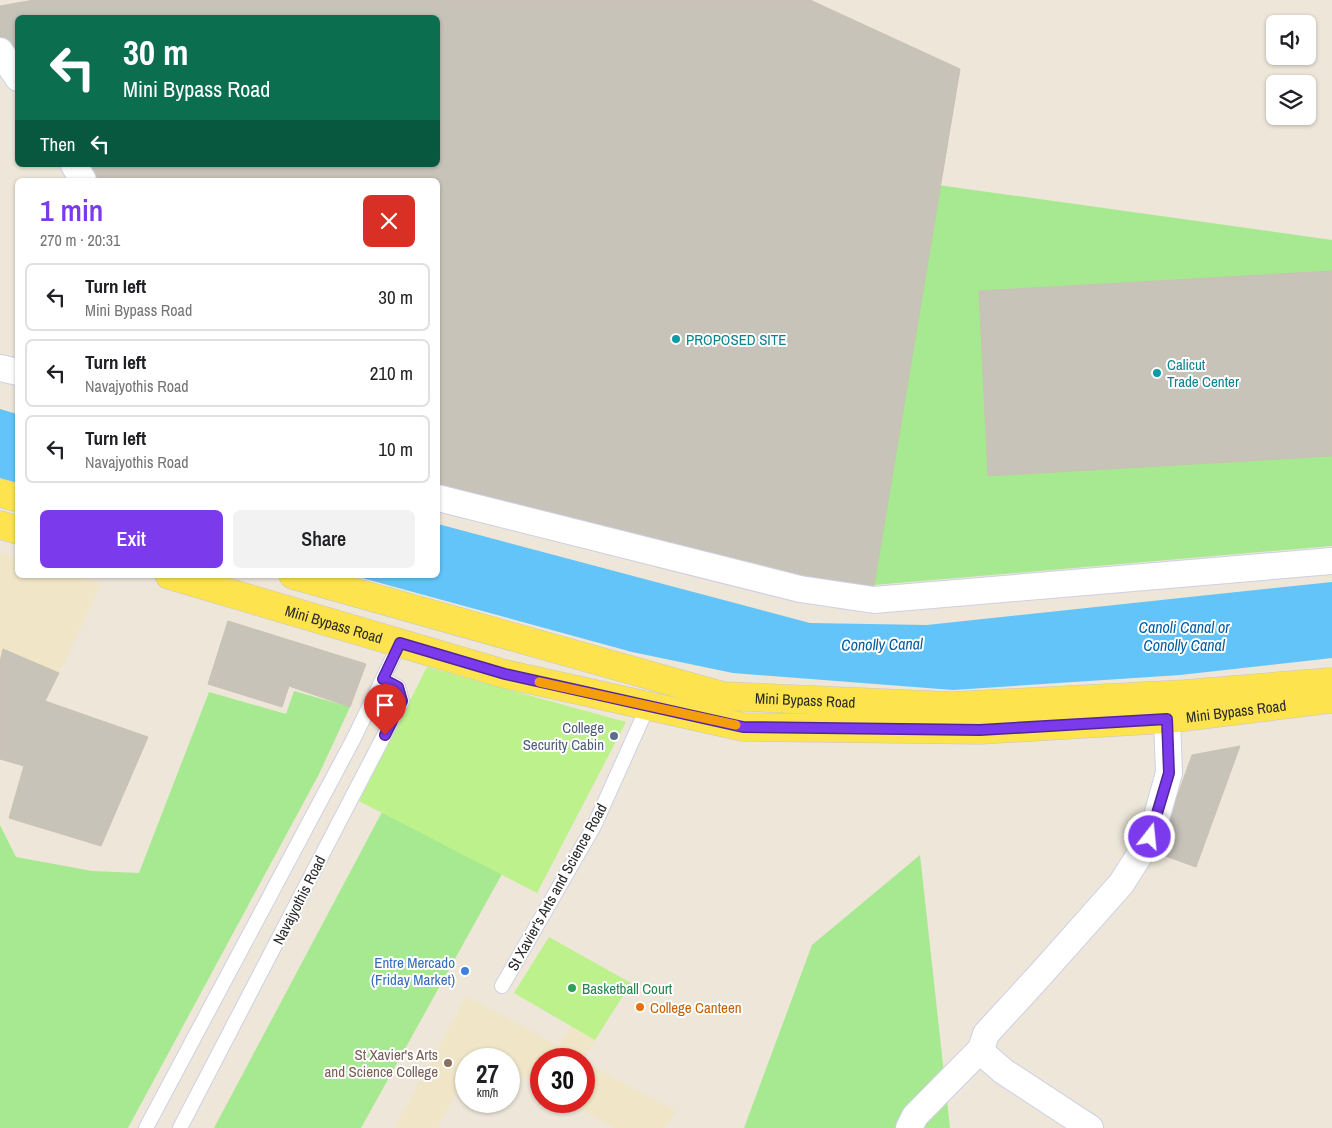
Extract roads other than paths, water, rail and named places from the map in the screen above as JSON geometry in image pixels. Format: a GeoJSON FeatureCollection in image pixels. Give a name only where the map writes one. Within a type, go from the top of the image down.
{"type":"FeatureCollection","features":[{"type":"Feature","properties":{"kind":"main road"},"geometry":{"type":"LineString","coordinates":[[0,492],[15,497]]}},
{"type":"Feature","properties":{"kind":"main road"},"geometry":{"type":"LineString","coordinates":[[0,525],[15,529]]}},
{"type":"Feature","properties":{"kind":"main road","name":"Mini Bypass Road"},"geometry":{"type":"LineString","coordinates":[[179,578],[505,674],[743,727],[980,730],[1167,719],[1332,699]]}},
{"type":"Feature","properties":{"kind":"main road","name":"Mini Bypass Road"},"geometry":{"type":"LineString","coordinates":[[304,578],[723,696],[951,706],[1185,694],[1332,682]]}},
{"type":"Feature","properties":{"kind":"street"},"geometry":{"type":"LineString","coordinates":[[0,51],[15,74]]}},
{"type":"Feature","properties":{"kind":"street"},"geometry":{"type":"LineString","coordinates":[[75,167],[82,178]]}},
{"type":"Feature","properties":{"kind":"street"},"geometry":{"type":"LineString","coordinates":[[0,368],[15,371]]}},
{"type":"Feature","properties":{"kind":"street"},"geometry":{"type":"LineString","coordinates":[[440,499],[800,589],[874,600],[1332,561]]}},
{"type":"Feature","properties":{"kind":"street"},"geometry":{"type":"LineString","coordinates":[[909,1128],[915,1116],[981,1049],[986,1034],[1121,884],[1150,837],[1169,773],[1167,719]]}},
{"type":"Feature","properties":{"kind":"street"},"geometry":{"type":"LineString","coordinates":[[981,1049],[1003,1071],[1090,1128]]}},
{"type":"Feature","properties":{"kind":"lane","name":"Navajyothis Road"},"geometry":{"type":"LineString","coordinates":[[146,1128],[348,749],[400,643]]}},
{"type":"Feature","properties":{"kind":"lane","name":"Navajyothis Road"},"geometry":{"type":"LineString","coordinates":[[180,1128],[402,701],[398,687],[383,679]]}},
{"type":"Feature","properties":{"kind":"lane","name":"St Xavier's Arts and Science Road"},"geometry":{"type":"LineString","coordinates":[[502,986],[594,826],[648,706]]}},
{"type":"Feature","properties":{"kind":"water"},"geometry":{"type":"Polygon","coordinates":[[[0,409],[15,413],[15,482],[0,478],[0,409]]]}},
{"type":"Feature","properties":{"kind":"water","name":"Canoli Canal or Conolly Canal"},"geometry":{"type":"Polygon","coordinates":[[[440,525],[810,623],[927,625],[1332,582],[1332,658],[1180,675],[953,690],[733,673],[632,652],[362,578],[440,578],[440,525]]]}},
{"type":"Feature","properties":{"kind":"place","name":"PROPOSED SITE"},"geometry":{"type":"Point","coordinates":[676,339]}},
{"type":"Feature","properties":{"kind":"place","name":"Calicut Trade Center"},"geometry":{"type":"Point","coordinates":[1157,373]}},
{"type":"Feature","properties":{"kind":"place","name":"College Security Cabin"},"geometry":{"type":"Point","coordinates":[614,736]}},
{"type":"Feature","properties":{"kind":"place","name":"Entre Mercado (Friday Market)"},"geometry":{"type":"Point","coordinates":[465,971]}},
{"type":"Feature","properties":{"kind":"place","name":"Basketball Court"},"geometry":{"type":"Point","coordinates":[572,988]}},
{"type":"Feature","properties":{"kind":"place","name":"College Canteen"},"geometry":{"type":"Point","coordinates":[640,1007]}},
{"type":"Feature","properties":{"kind":"place","name":"St Xavier's Arts and Science College"},"geometry":{"type":"Point","coordinates":[448,1063]}},
{"type":"Feature","properties":{"kind":"water label","name":"Conolly Canal"},"geometry":{"type":"Point","coordinates":[882,644]}}]}
